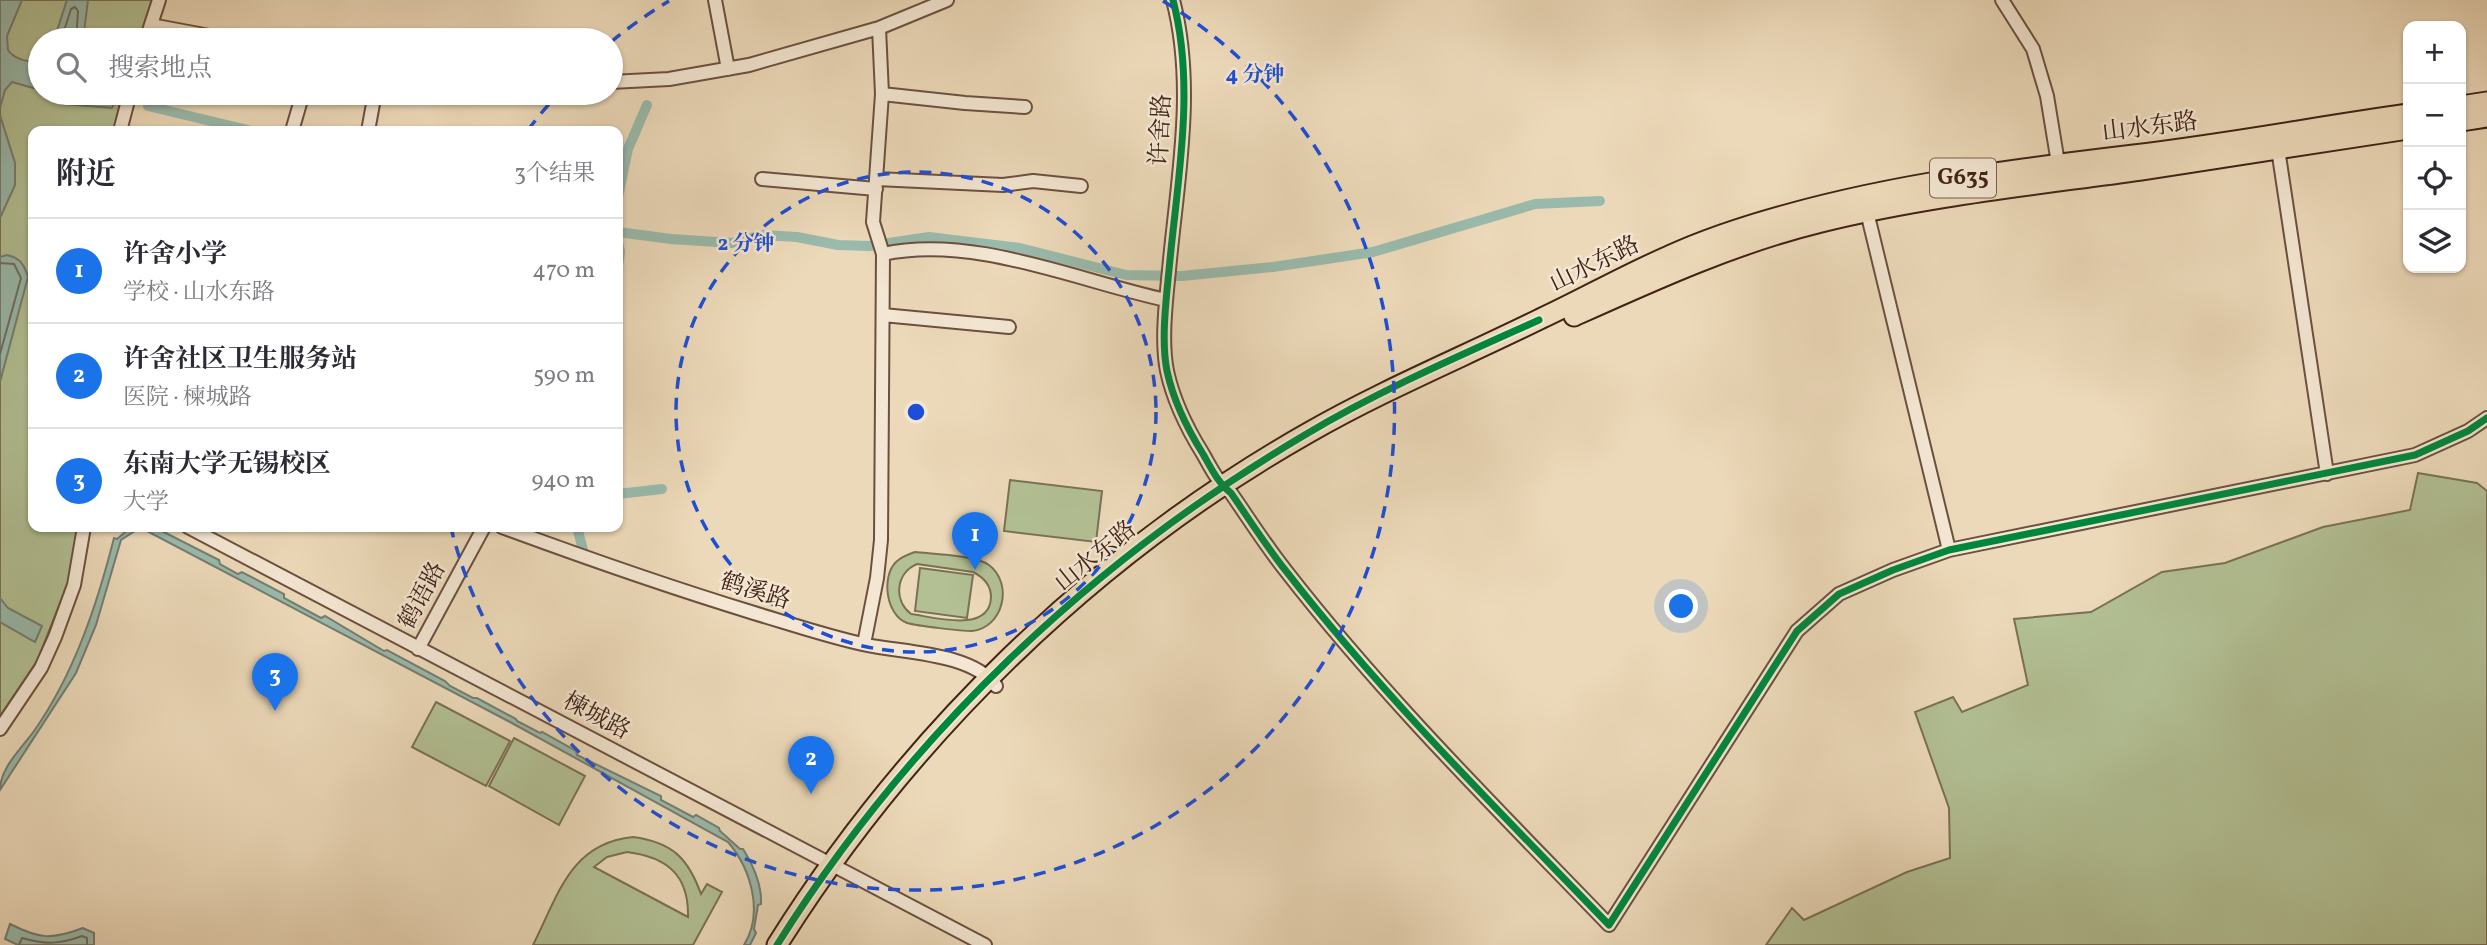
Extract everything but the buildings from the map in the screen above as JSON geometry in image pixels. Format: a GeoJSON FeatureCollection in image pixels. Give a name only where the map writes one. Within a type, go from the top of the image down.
{"type":"FeatureCollection","features":[{"type":"Feature","properties":{"kind":"highway"},"geometry":{"type":"LineString","coordinates":[[2466,105],[2487,102]]}},
{"type":"Feature","properties":{"kind":"highway","name":"山水东路"},"geometry":{"type":"LineString","coordinates":[[1226,489],[1359,416],[1676,270],[1761,239],[1821,222],[2150,153],[2403,115]]}},
{"type":"Feature","properties":{"kind":"highway"},"geometry":{"type":"LineString","coordinates":[[2466,120],[2487,117]]}},
{"type":"Feature","properties":{"kind":"highway","name":"山水东路"},"geometry":{"type":"LineString","coordinates":[[777,945],[836,866],[993,682],[1104,586],[1226,489],[1303,436],[1364,402],[1539,320],[1671,254],[1725,234],[1819,206],[1897,189],[2278,149],[2403,130]]}},
{"type":"Feature","properties":{"kind":"highway","name":"山水东路"},"geometry":{"type":"LineString","coordinates":[[787,945],[836,866]]}},
{"type":"Feature","properties":{"kind":"street"},"geometry":{"type":"LineString","coordinates":[[159,0],[151,26],[162,28]]}},
{"type":"Feature","properties":{"kind":"street"},"geometry":{"type":"LineString","coordinates":[[715,0],[728,69]]}},
{"type":"Feature","properties":{"kind":"street"},"geometry":{"type":"LineString","coordinates":[[623,81],[669,79],[749,65],[879,29],[947,0]]}},
{"type":"Feature","properties":{"kind":"street","name":"许舍路"},"geometry":{"type":"LineString","coordinates":[[1173,0],[1184,71],[1182,143],[1166,296],[1167,370],[1197,444],[1285,570],[1437,748],[1609,925],[1797,631],[1839,594],[1893,570],[1950,550]]}},
{"type":"Feature","properties":{"kind":"street"},"geometry":{"type":"LineString","coordinates":[[2002,0],[2033,49],[2047,96],[2059,172]]}},
{"type":"Feature","properties":{"kind":"street"},"geometry":{"type":"LineString","coordinates":[[864,644],[877,578],[881,540],[883,253],[874,223],[882,94],[879,29]]}},
{"type":"Feature","properties":{"kind":"street"},"geometry":{"type":"LineString","coordinates":[[882,94],[1025,107]]}},
{"type":"Feature","properties":{"kind":"street"},"geometry":{"type":"LineString","coordinates":[[121,126],[127,105]]}},
{"type":"Feature","properties":{"kind":"street"},"geometry":{"type":"LineString","coordinates":[[293,126],[300,105]]}},
{"type":"Feature","properties":{"kind":"street"},"geometry":{"type":"LineString","coordinates":[[370,126],[373,105]]}},
{"type":"Feature","properties":{"kind":"street"},"geometry":{"type":"LineString","coordinates":[[2278,149],[2327,474]]}},
{"type":"Feature","properties":{"kind":"street"},"geometry":{"type":"LineString","coordinates":[[762,179],[877,184],[1003,185],[1033,181],[1081,186]]}},
{"type":"Feature","properties":{"kind":"street"},"geometry":{"type":"LineString","coordinates":[[1867,212],[1950,550],[2415,455],[2468,431],[2487,418]]}},
{"type":"Feature","properties":{"kind":"street"},"geometry":{"type":"LineString","coordinates":[[883,253],[908,248],[969,252],[1029,264],[1119,289],[1166,296]]}},
{"type":"Feature","properties":{"kind":"street"},"geometry":{"type":"LineString","coordinates":[[883,315],[1009,327]]}},
{"type":"Feature","properties":{"kind":"street"},"geometry":{"type":"LineString","coordinates":[[0,729],[41,668],[55,636],[74,585],[83,532]]}},
{"type":"Feature","properties":{"kind":"street","name":"楝城路"},"geometry":{"type":"LineString","coordinates":[[197,532],[985,945]]}},
{"type":"Feature","properties":{"kind":"street","name":"鹤语路"},"geometry":{"type":"LineString","coordinates":[[418,649],[481,532]]}},
{"type":"Feature","properties":{"kind":"street","name":"鹤溪路"},"geometry":{"type":"LineString","coordinates":[[516,532],[656,583],[864,644],[965,663],[993,682]]}},
{"type":"Feature","properties":{"kind":"green space"},"geometry":{"type":"Polygon","coordinates":[[[0,0],[152,0],[144,28],[28,28],[28,105],[121,105],[117,126],[28,126],[28,532],[79,532],[75,565],[37,661],[0,716],[0,0]]]}},
{"type":"Feature","properties":{"kind":"green space"},"geometry":{"type":"Polygon","coordinates":[[[2418,473],[2477,483],[2487,491],[2487,945],[1766,945],[1792,908],[1804,920],[1907,872],[1950,858],[1949,808],[1915,712],[1953,697],[1962,712],[2028,685],[2014,619],[2091,612],[2162,572],[2225,563],[2323,527],[2410,510],[2418,473]]]}},
{"type":"Feature","properties":{"kind":"green space"},"geometry":{"type":"Polygon","coordinates":[[[1010,480],[1102,491],[1096,542],[1004,531],[1010,480]]]}},
{"type":"Feature","properties":{"kind":"green space"},"geometry":{"type":"Polygon","coordinates":[[[915,552],[965,557],[989,565],[997,573],[1003,593],[998,614],[983,628],[972,631],[912,624],[900,619],[890,604],[888,577],[896,562],[915,552]],[[917,564],[910,568],[901,580],[901,602],[911,614],[946,620],[981,616],[988,608],[991,593],[986,582],[973,572],[917,564]]]}},
{"type":"Feature","properties":{"kind":"green space"},"geometry":{"type":"Polygon","coordinates":[[[920,568],[973,575],[967,618],[915,611],[920,568]]]}},
{"type":"Feature","properties":{"kind":"green space"},"geometry":{"type":"Polygon","coordinates":[[[436,702],[510,741],[486,786],[412,747],[436,702]]]}},
{"type":"Feature","properties":{"kind":"green space"},"geometry":{"type":"Polygon","coordinates":[[[514,738],[585,776],[559,825],[489,786],[514,738]]]}},
{"type":"Feature","properties":{"kind":"green space"},"geometry":{"type":"Polygon","coordinates":[[[633,837],[658,843],[684,861],[701,894],[707,884],[722,892],[693,945],[533,945],[569,875],[580,861],[612,841],[633,837]],[[627,852],[607,857],[594,867],[688,917],[685,890],[680,879],[664,864],[627,852]]]}},
{"type":"Feature","properties":{"kind":"water"},"geometry":{"type":"Polygon","coordinates":[[[0,0],[22,0],[7,36],[8,50],[14,56],[28,61],[28,87],[12,82],[5,90],[0,108],[0,0]]]}},
{"type":"Feature","properties":{"kind":"water"},"geometry":{"type":"Polygon","coordinates":[[[67,0],[88,0],[84,28],[58,28],[67,0]]]}},
{"type":"Feature","properties":{"kind":"water"},"geometry":{"type":"Polygon","coordinates":[[[75,105],[113,105],[112,108],[75,105]]]}},
{"type":"Feature","properties":{"kind":"water"},"geometry":{"type":"Polygon","coordinates":[[[0,115],[15,163],[15,185],[0,218],[0,115]]]}},
{"type":"Feature","properties":{"kind":"water"},"geometry":{"type":"Polygon","coordinates":[[[7,255],[21,262],[28,277],[0,382],[0,257],[7,255]]]}},
{"type":"Feature","properties":{"kind":"water"},"geometry":{"type":"Polygon","coordinates":[[[125,532],[133,532],[121,540],[96,625],[76,673],[0,790],[7,766],[48,709],[72,663],[92,613],[114,538],[117,539],[125,532]]]}},
{"type":"Feature","properties":{"kind":"water"},"geometry":{"type":"Polygon","coordinates":[[[149,532],[164,532],[219,560],[220,564],[238,574],[242,572],[284,594],[284,598],[321,618],[325,616],[384,651],[387,650],[450,686],[542,732],[576,751],[577,755],[661,796],[661,800],[693,817],[696,815],[719,828],[743,849],[758,882],[761,904],[758,905],[754,929],[756,933],[750,945],[744,945],[753,919],[752,892],[743,865],[728,842],[510,722],[149,532]]]}},
{"type":"Feature","properties":{"kind":"water"},"geometry":{"type":"Polygon","coordinates":[[[0,598],[8,608],[42,626],[35,642],[0,622],[0,598]]]}},
{"type":"Feature","properties":{"kind":"water"},"geometry":{"type":"Polygon","coordinates":[[[10,924],[30,933],[46,936],[62,935],[83,928],[94,933],[94,945],[18,945],[5,939],[10,924]]]}},
{"type":"Feature","properties":{"kind":"waterway"},"geometry":{"type":"LineString","coordinates":[[623,173],[628,149],[647,105]]}},
{"type":"Feature","properties":{"kind":"waterway"},"geometry":{"type":"LineString","coordinates":[[148,106],[231,126]]}},
{"type":"Feature","properties":{"kind":"waterway"},"geometry":{"type":"LineString","coordinates":[[623,233],[732,243],[763,235],[797,237],[838,245],[869,246],[929,237],[1020,248],[1126,275],[1182,276],[1273,267],[1373,252],[1535,204],[1600,201]]}},
{"type":"Feature","properties":{"kind":"waterway"},"geometry":{"type":"LineString","coordinates":[[623,493],[662,489]]}},
{"type":"Feature","properties":{"kind":"waterway"},"geometry":{"type":"LineString","coordinates":[[578,532],[583,550]]}},
{"type":"Feature","properties":{"kind":"cycle path"},"geometry":{"type":"LineString","coordinates":[[1173,0],[1180,33],[1184,101],[1180,169],[1165,308],[1164,347],[1170,382],[1187,425],[1219,480],[1323,618],[1402,708],[1609,925],[1797,631],[1839,594],[1893,570],[1949,550],[2415,455],[2468,431],[2487,418]]}},
{"type":"Feature","properties":{"kind":"cycle path"},"geometry":{"type":"LineString","coordinates":[[777,945],[828,868],[884,795],[945,725],[1009,659],[1078,597],[1149,539],[1225,485],[1303,436],[1390,389],[1539,320]]}},
{"type":"Feature","properties":{"kind":"place","name":"许舍小学"},"geometry":{"type":"Point","coordinates":[975,570]}},
{"type":"Feature","properties":{"kind":"place","name":"东南大学无锡校区"},"geometry":{"type":"Point","coordinates":[275,711]}},
{"type":"Feature","properties":{"kind":"place","name":"许舍社区卫生服务站"},"geometry":{"type":"Point","coordinates":[811,794]}}]}
